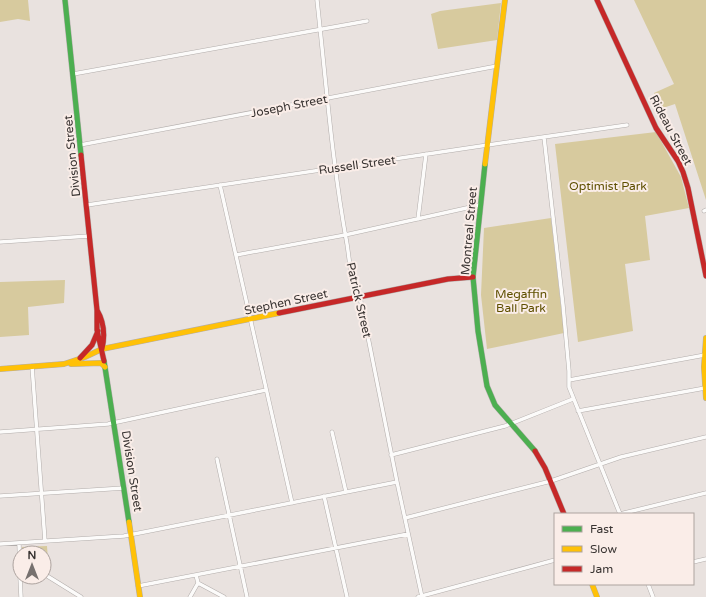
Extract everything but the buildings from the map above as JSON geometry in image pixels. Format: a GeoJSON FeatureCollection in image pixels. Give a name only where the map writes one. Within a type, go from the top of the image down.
{"type":"FeatureCollection","features":[{"type":"Feature","properties":{"kind":"main road","name":"Division Street"},"geometry":{"type":"LineString","coordinates":[[65,0],[87,205],[98,331],[114,423],[140,597]]}},
{"type":"Feature","properties":{"kind":"main road","name":"Montreal Street"},"geometry":{"type":"LineString","coordinates":[[505,0],[480,205],[473,277],[478,331],[487,386],[495,405],[536,453],[551,480],[564,513]]}},
{"type":"Feature","properties":{"kind":"main road","name":"Rideau Street"},"geometry":{"type":"LineString","coordinates":[[597,0],[656,128],[678,161],[688,188],[706,276]]}},
{"type":"Feature","properties":{"kind":"main road","name":"Stephen Street"},"geometry":{"type":"LineString","coordinates":[[64,364],[78,360],[102,349],[448,279],[473,277]]}},
{"type":"Feature","properties":{"kind":"main road","name":"Division Street"},"geometry":{"type":"LineString","coordinates":[[97,310],[100,315],[104,344],[102,349]]}},
{"type":"Feature","properties":{"kind":"main road"},"geometry":{"type":"LineString","coordinates":[[78,360],[92,345],[98,331]]}},
{"type":"Feature","properties":{"kind":"main road"},"geometry":{"type":"LineString","coordinates":[[706,338],[706,398]]}},
{"type":"Feature","properties":{"kind":"main road"},"geometry":{"type":"LineString","coordinates":[[0,369],[101,363],[105,367]]}},
{"type":"Feature","properties":{"kind":"main road"},"geometry":{"type":"LineString","coordinates":[[592,585],[597,597]]}},
{"type":"Feature","properties":{"kind":"street","name":"Patrick Street"},"geometry":{"type":"LineString","coordinates":[[317,0],[335,168],[345,235],[356,292],[361,302],[420,597]]}},
{"type":"Feature","properties":{"kind":"street"},"geometry":{"type":"LineString","coordinates":[[73,74],[367,20]]}},
{"type":"Feature","properties":{"kind":"street","name":"Joseph Street"},"geometry":{"type":"LineString","coordinates":[[80,145],[497,66]]}},
{"type":"Feature","properties":{"kind":"street","name":"Russell Street"},"geometry":{"type":"LineString","coordinates":[[87,205],[628,125]]}},
{"type":"Feature","properties":{"kind":"street"},"geometry":{"type":"LineString","coordinates":[[544,137],[564,305],[569,370],[568,388],[620,513]]}},
{"type":"Feature","properties":{"kind":"street"},"geometry":{"type":"LineString","coordinates":[[418,219],[426,154]]}},
{"type":"Feature","properties":{"kind":"street"},"geometry":{"type":"LineString","coordinates":[[220,185],[292,503]]}},
{"type":"Feature","properties":{"kind":"street"},"geometry":{"type":"LineString","coordinates":[[236,255],[345,235],[480,205]]}},
{"type":"Feature","properties":{"kind":"street"},"geometry":{"type":"LineString","coordinates":[[0,242],[90,236]]}},
{"type":"Feature","properties":{"kind":"street"},"geometry":{"type":"LineString","coordinates":[[569,380],[705,356]]}},
{"type":"Feature","properties":{"kind":"street"},"geometry":{"type":"LineString","coordinates":[[32,366],[45,541]]}},
{"type":"Feature","properties":{"kind":"street"},"geometry":{"type":"LineString","coordinates":[[578,412],[705,388]]}},
{"type":"Feature","properties":{"kind":"street"},"geometry":{"type":"LineString","coordinates":[[0,432],[114,423],[266,390]]}},
{"type":"Feature","properties":{"kind":"street"},"geometry":{"type":"LineString","coordinates":[[391,455],[511,424],[573,399]]}},
{"type":"Feature","properties":{"kind":"street"},"geometry":{"type":"LineString","coordinates":[[332,432],[346,492]]}},
{"type":"Feature","properties":{"kind":"street"},"geometry":{"type":"LineString","coordinates":[[405,518],[551,480],[599,463],[706,436]]}},
{"type":"Feature","properties":{"kind":"street"},"geometry":{"type":"LineString","coordinates":[[217,459],[247,597]]}},
{"type":"Feature","properties":{"kind":"street"},"geometry":{"type":"LineString","coordinates":[[0,544],[124,536],[397,482]]}},
{"type":"Feature","properties":{"kind":"street"},"geometry":{"type":"LineString","coordinates":[[0,496],[124,488]]}},
{"type":"Feature","properties":{"kind":"street"},"geometry":{"type":"LineString","coordinates":[[624,513],[706,493]]}},
{"type":"Feature","properties":{"kind":"street"},"geometry":{"type":"LineString","coordinates":[[324,496],[346,596],[340,597]]}},
{"type":"Feature","properties":{"kind":"street"},"geometry":{"type":"LineString","coordinates":[[138,586],[408,534]]}},
{"type":"Feature","properties":{"kind":"street"},"geometry":{"type":"LineString","coordinates":[[694,562],[706,559]]}},
{"type":"Feature","properties":{"kind":"street"},"geometry":{"type":"LineString","coordinates":[[420,597],[554,560]]}},
{"type":"Feature","properties":{"kind":"street"},"geometry":{"type":"LineString","coordinates":[[190,597],[198,583],[196,575]]}},
{"type":"Feature","properties":{"kind":"street"},"geometry":{"type":"LineString","coordinates":[[52,579],[81,597]]}},
{"type":"Feature","properties":{"kind":"street"},"geometry":{"type":"LineString","coordinates":[[198,583],[224,597]]}},
{"type":"Feature","properties":{"kind":"street"},"geometry":{"type":"LineString","coordinates":[[20,585],[21,597]]}},
{"type":"Feature","properties":{"kind":"street"},"geometry":{"type":"LineString","coordinates":[[648,585],[653,597]]}},
{"type":"Feature","properties":{"kind":"green space"},"geometry":{"type":"Polygon","coordinates":[[[0,0],[28,0],[30,21],[18,19],[0,22],[0,0]]]}},
{"type":"Feature","properties":{"kind":"green space"},"geometry":{"type":"Polygon","coordinates":[[[634,0],[706,0],[706,200],[675,104],[663,108],[654,93],[674,84],[634,0]]]}},
{"type":"Feature","properties":{"kind":"green space"},"geometry":{"type":"Polygon","coordinates":[[[501,3],[497,40],[438,49],[431,14],[440,11],[501,3]]]}},
{"type":"Feature","properties":{"kind":"green space","name":"Optimist Park"},"geometry":{"type":"Polygon","coordinates":[[[656,132],[681,177],[689,208],[645,216],[650,260],[625,264],[633,331],[578,342],[555,144],[656,132]]]}},
{"type":"Feature","properties":{"kind":"green space","name":"Megaffin Ball Park"},"geometry":{"type":"Polygon","coordinates":[[[551,218],[564,333],[487,349],[481,295],[484,228],[551,218]]]}},
{"type":"Feature","properties":{"kind":"green space"},"geometry":{"type":"Polygon","coordinates":[[[65,280],[64,303],[28,307],[29,335],[0,337],[0,282],[65,280]]]}},
{"type":"Feature","properties":{"kind":"traffic: fast"},"geometry":{"type":"LineString","coordinates":[[65,0],[81,155]]}},
{"type":"Feature","properties":{"kind":"traffic: fast"},"geometry":{"type":"LineString","coordinates":[[485,164],[473,277],[478,331],[487,386],[495,405],[535,451]]}},
{"type":"Feature","properties":{"kind":"traffic: fast"},"geometry":{"type":"LineString","coordinates":[[104,361],[129,522]]}},
{"type":"Feature","properties":{"kind":"traffic: slow"},"geometry":{"type":"LineString","coordinates":[[485,164],[505,0]]}},
{"type":"Feature","properties":{"kind":"traffic: slow"},"geometry":{"type":"LineString","coordinates":[[0,369],[64,364],[102,349],[279,313]]}},
{"type":"Feature","properties":{"kind":"traffic: slow"},"geometry":{"type":"LineString","coordinates":[[706,338],[704,367],[706,398]]}},
{"type":"Feature","properties":{"kind":"traffic: slow"},"geometry":{"type":"LineString","coordinates":[[71,364],[101,363],[105,367]]}},
{"type":"Feature","properties":{"kind":"traffic: slow"},"geometry":{"type":"LineString","coordinates":[[129,522],[140,597]]}},
{"type":"Feature","properties":{"kind":"traffic: slow"},"geometry":{"type":"LineString","coordinates":[[592,585],[597,597]]}},
{"type":"Feature","properties":{"kind":"traffic: jam"},"geometry":{"type":"LineString","coordinates":[[597,0],[656,128],[678,161],[683,172],[688,188],[706,276]]}},
{"type":"Feature","properties":{"kind":"traffic: jam"},"geometry":{"type":"LineString","coordinates":[[81,155],[97,310],[97,330],[104,361]]}},
{"type":"Feature","properties":{"kind":"traffic: jam"},"geometry":{"type":"LineString","coordinates":[[279,313],[448,279],[473,277]]}},
{"type":"Feature","properties":{"kind":"traffic: jam"},"geometry":{"type":"LineString","coordinates":[[97,310],[103,329],[102,349]]}},
{"type":"Feature","properties":{"kind":"traffic: jam"},"geometry":{"type":"LineString","coordinates":[[80,358],[92,345],[98,331]]}},
{"type":"Feature","properties":{"kind":"traffic: jam"},"geometry":{"type":"LineString","coordinates":[[535,451],[545,468],[564,513]]}}]}
